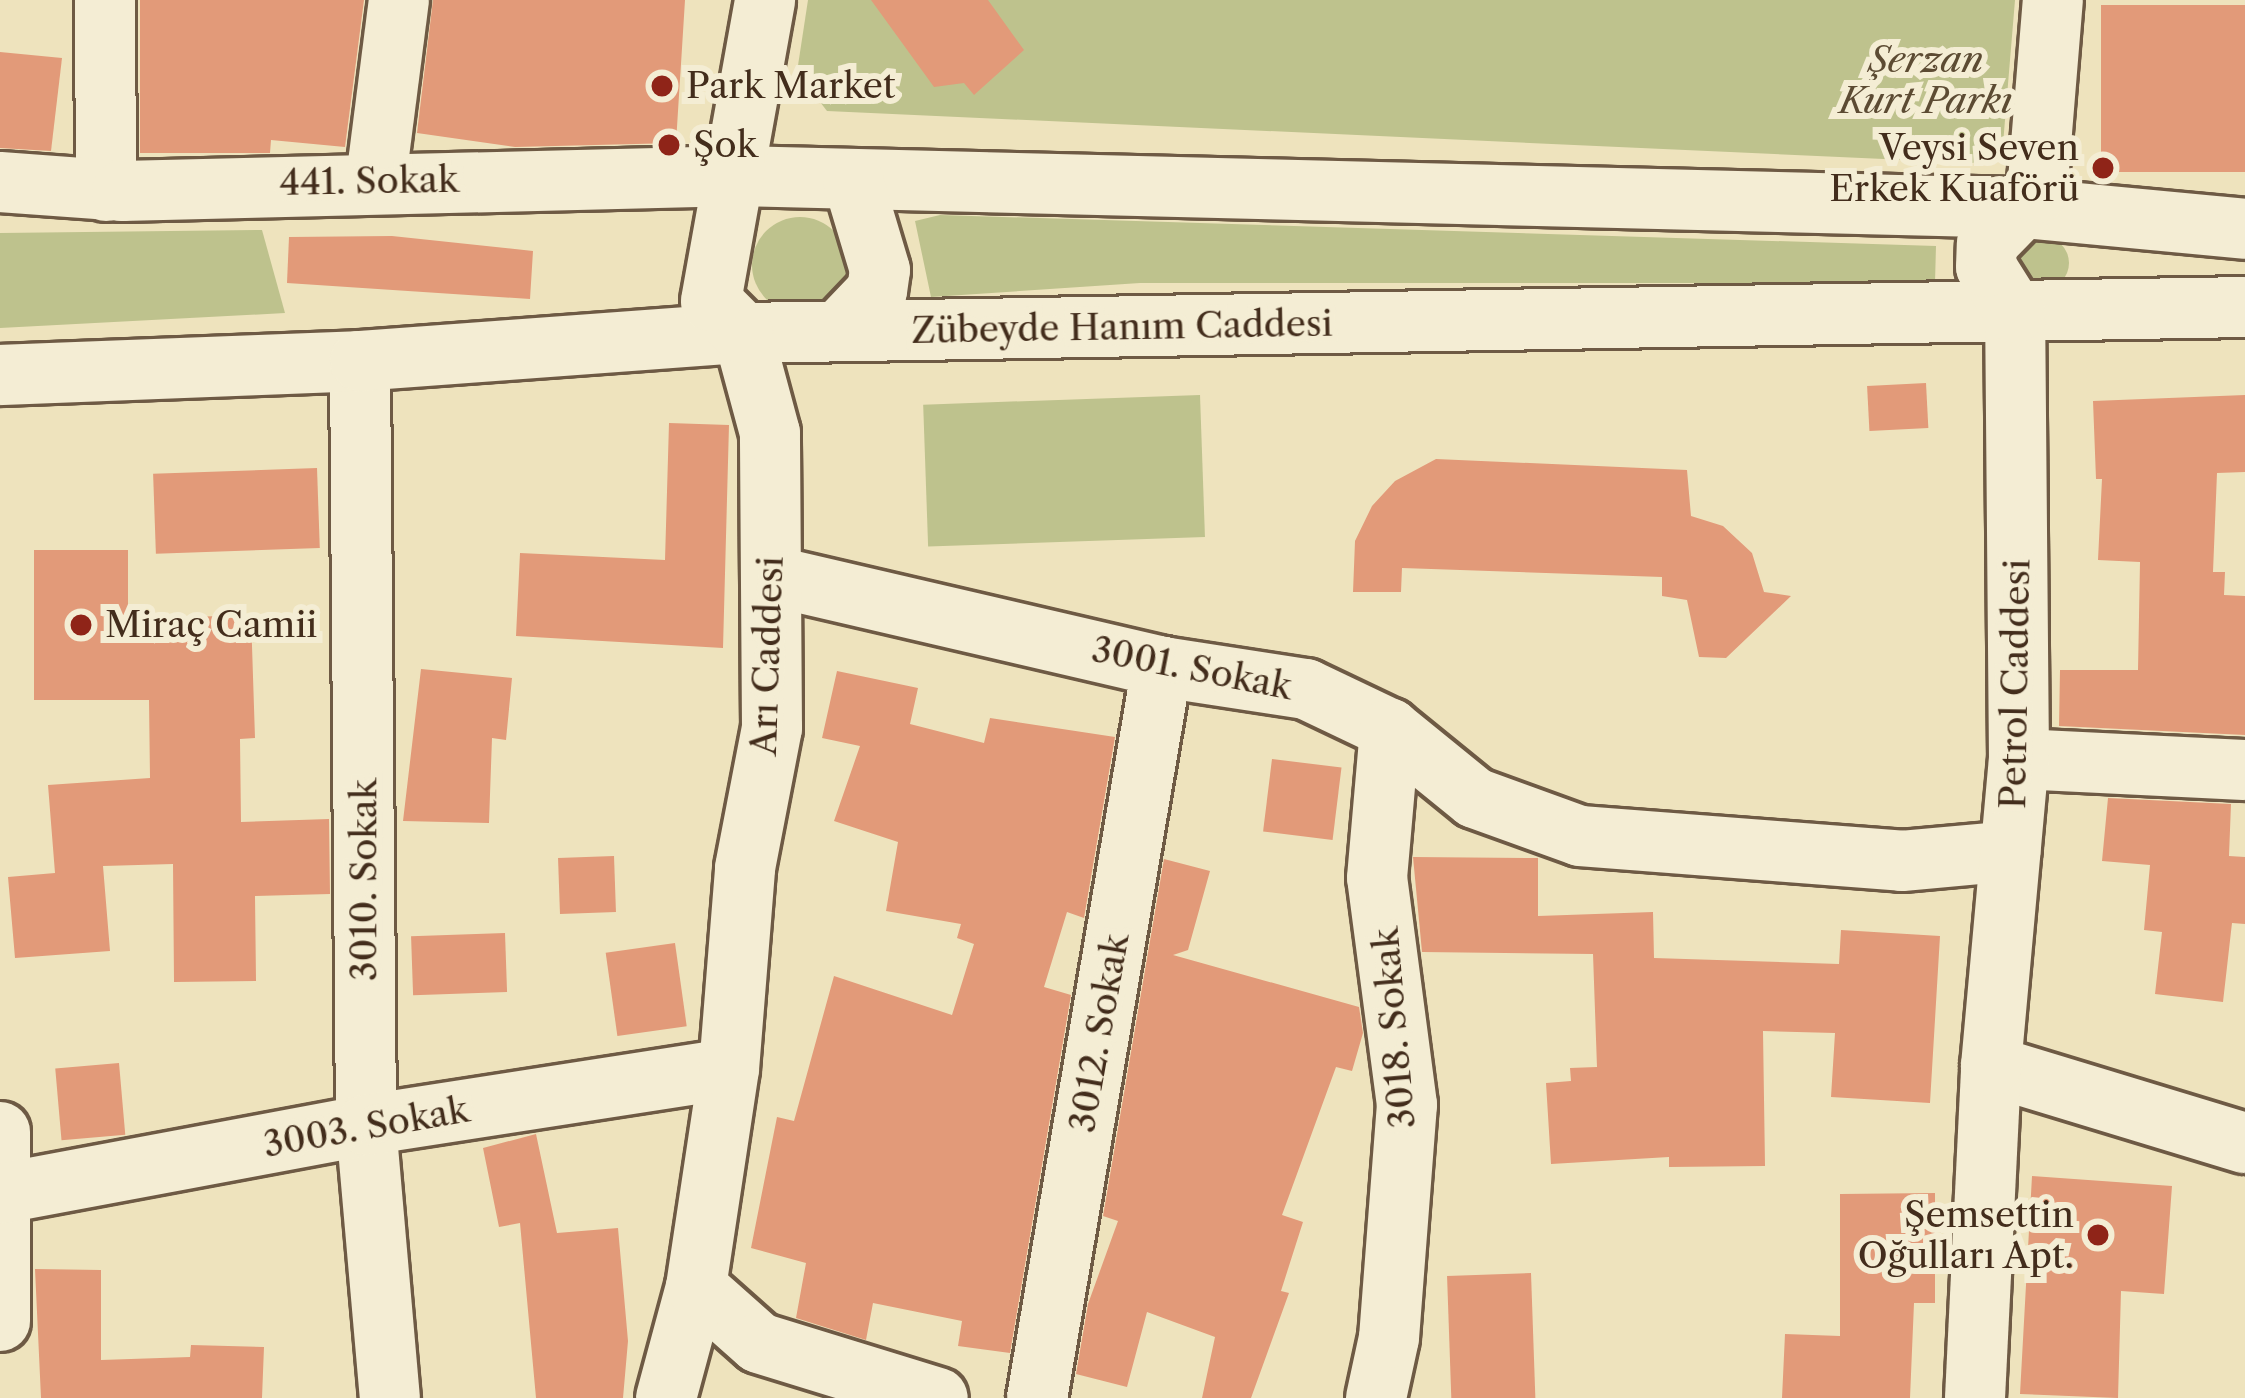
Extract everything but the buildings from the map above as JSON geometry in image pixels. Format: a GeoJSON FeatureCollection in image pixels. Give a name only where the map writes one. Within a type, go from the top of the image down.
{"type":"FeatureCollection","features":[{"type":"Feature","properties":{"kind":"street"},"geometry":{"type":"LineString","coordinates":[[105,0],[106,190]]}},
{"type":"Feature","properties":{"kind":"street"},"geometry":{"type":"LineString","coordinates":[[376,179],[398,0]]}},
{"type":"Feature","properties":{"kind":"street","name":"Arı Caddesi"},"geometry":{"type":"LineString","coordinates":[[666,1398],[696,1287],[729,1069],[745,868],[772,728],[770,433],[743,333],[711,301],[712,267],[738,176],[765,0]]}},
{"type":"Feature","properties":{"kind":"street","name":"Petrol Caddesi"},"geometry":{"type":"LineString","coordinates":[[1975,1398],[1991,1066],[2019,759],[2041,312],[1986,267],[1987,244],[1997,225],[2037,193],[2053,0]]}},
{"type":"Feature","properties":{"kind":"street"},"geometry":{"type":"LineString","coordinates":[[2041,312],[2096,276],[2082,216],[2044,132]]}},
{"type":"Feature","properties":{"kind":"street"},"geometry":{"type":"LineString","coordinates":[[738,176],[2024,208],[2245,229]]}},
{"type":"Feature","properties":{"kind":"street","name":"441. Sokak"},"geometry":{"type":"LineString","coordinates":[[0,182],[106,190],[376,179],[738,176]]}},
{"type":"Feature","properties":{"kind":"street"},"geometry":{"type":"LineString","coordinates":[[839,331],[878,291],[880,270],[853,180]]}},
{"type":"Feature","properties":{"kind":"street","name":"Zübeyde Hanım Caddesi"},"geometry":{"type":"LineString","coordinates":[[0,375],[360,361],[743,333],[2245,307]]}},
{"type":"Feature","properties":{"kind":"street","name":"3010. Sokak"},"geometry":{"type":"LineString","coordinates":[[360,361],[366,1125],[390,1398]]}},
{"type":"Feature","properties":{"kind":"street","name":"3001. Sokak"},"geometry":{"type":"LineString","coordinates":[[772,576],[1162,667],[1306,689],[1390,729],[1475,798],[1580,836],[1902,861],[2011,850]]}},
{"type":"Feature","properties":{"kind":"street","name":"3012. Sokak"},"geometry":{"type":"LineString","coordinates":[[1036,1398],[1162,667]]}},
{"type":"Feature","properties":{"kind":"street","name":"3018. Sokak"},"geometry":{"type":"LineString","coordinates":[[1376,1398],[1389,1338],[1408,1105],[1378,878],[1390,729]]}},
{"type":"Feature","properties":{"kind":"street"},"geometry":{"type":"LineString","coordinates":[[2019,759],[2245,770]]}},
{"type":"Feature","properties":{"kind":"street"},"geometry":{"type":"LineString","coordinates":[[1991,1066],[2245,1143]]}},
{"type":"Feature","properties":{"kind":"street","name":"3003. Sokak"},"geometry":{"type":"LineString","coordinates":[[4,1193],[366,1125],[729,1069]]}},
{"type":"Feature","properties":{"kind":"street"},"geometry":{"type":"LineString","coordinates":[[0,1132],[4,1193],[0,1321]]}},
{"type":"Feature","properties":{"kind":"street"},"geometry":{"type":"LineString","coordinates":[[696,1287],[759,1343],[938,1398]]}},
{"type":"Feature","properties":{"kind":"green space","name":"Şerzan Kurt Parkı"},"geometry":{"type":"Polygon","coordinates":[[[808,0],[2015,0],[2003,144],[1973,163],[827,111],[797,72],[808,0]]]}},
{"type":"Feature","properties":{"kind":"green space"},"geometry":{"type":"Polygon","coordinates":[[[940,215],[1936,246],[1935,283],[1140,283],[931,297],[915,221],[940,215]]]}},
{"type":"Feature","properties":{"kind":"green space"},"geometry":{"type":"Polygon","coordinates":[[[800,217],[834,231],[848,265],[834,299],[800,313],[766,299],[752,265],[766,231],[800,217]]]}},
{"type":"Feature","properties":{"kind":"green space"},"geometry":{"type":"Polygon","coordinates":[[[262,230],[285,313],[0,328],[0,233],[262,230]]]}},
{"type":"Feature","properties":{"kind":"green space"},"geometry":{"type":"Polygon","coordinates":[[[2043,237],[2061,245],[2069,263],[2061,281],[2043,289],[2025,281],[2017,263],[2025,245],[2043,237]]]}},
{"type":"Feature","properties":{"kind":"green space"},"geometry":{"type":"Polygon","coordinates":[[[1200,395],[1205,537],[928,547],[923,405],[1200,395]]]}},
{"type":"Feature","properties":{"kind":"place","name":"Park Market"},"geometry":{"type":"Point","coordinates":[662,86]}},
{"type":"Feature","properties":{"kind":"place","name":"Şok"},"geometry":{"type":"Point","coordinates":[669,145]}},
{"type":"Feature","properties":{"kind":"place","name":"Veysi Seven Erkek Kuaförü"},"geometry":{"type":"Point","coordinates":[2103,168]}},
{"type":"Feature","properties":{"kind":"place","name":"Miraç Camii"},"geometry":{"type":"Point","coordinates":[81,625]}},
{"type":"Feature","properties":{"kind":"place","name":"Şemsettin Oğulları Apt."},"geometry":{"type":"Point","coordinates":[2098,1235]}}]}
